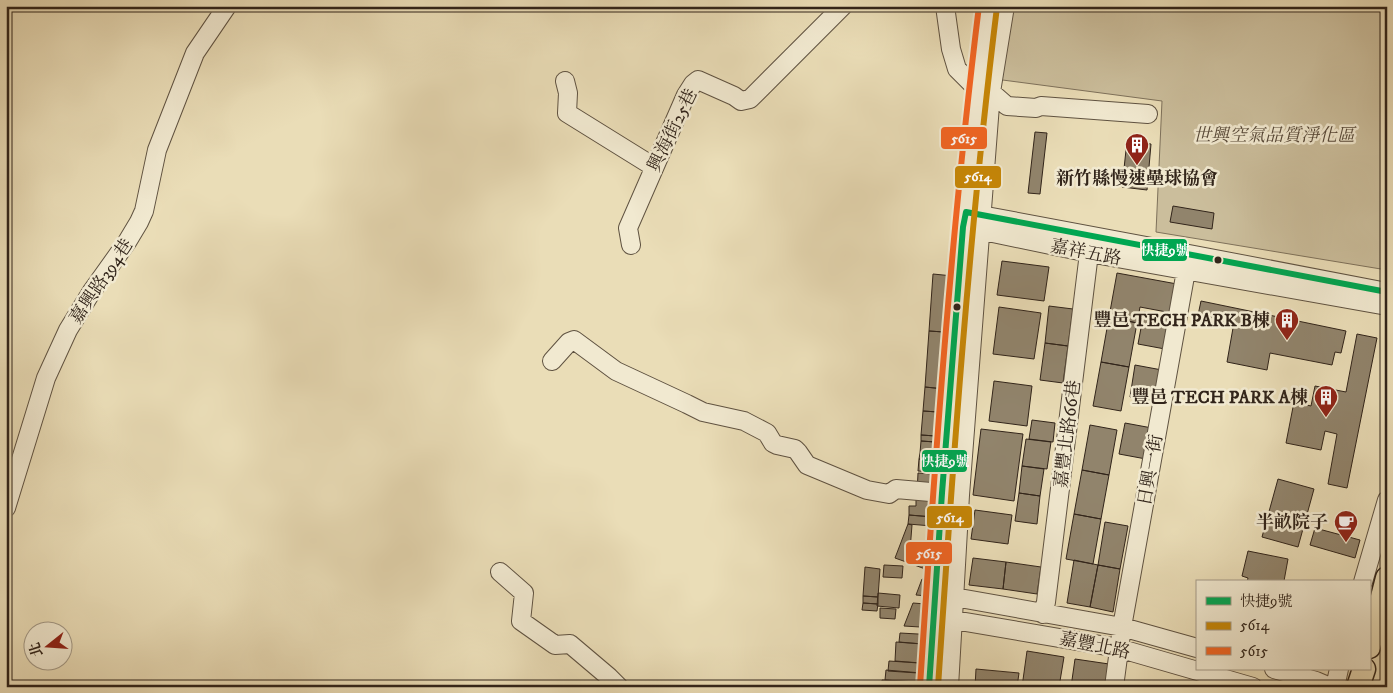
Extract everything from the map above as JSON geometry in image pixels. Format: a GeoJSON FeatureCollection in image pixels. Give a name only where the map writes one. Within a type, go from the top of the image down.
{"type":"FeatureCollection","features":[{"type":"Feature","properties":{"kind":"main road"},"geometry":{"type":"LineString","coordinates":[[1370,643],[1387,578]]}},
{"type":"Feature","properties":{"kind":"main road"},"geometry":{"type":"LineString","coordinates":[[1358,687],[1364,670]]}},
{"type":"Feature","properties":{"kind":"street","name":"嘉興路394巷"},"geometry":{"type":"LineString","coordinates":[[6,508],[46,378],[68,330],[139,222],[144,211],[157,150],[195,53],[227,6]]}},
{"type":"Feature","properties":{"kind":"street","name":"興海街25巷"},"geometry":{"type":"LineString","coordinates":[[631,245],[628,228],[686,95],[693,84],[698,80],[741,101],[750,98],[843,6]]}},
{"type":"Feature","properties":{"kind":"street"},"geometry":{"type":"LineString","coordinates":[[945,6],[951,49],[957,69],[984,91],[1007,106],[1036,108],[1041,106],[1148,114]]}},
{"type":"Feature","properties":{"kind":"street"},"geometry":{"type":"LineString","coordinates":[[929,687],[942,494],[973,221],[984,91],[988,6]]}},
{"type":"Feature","properties":{"kind":"street"},"geometry":{"type":"LineString","coordinates":[[984,91],[1005,6]]}},
{"type":"Feature","properties":{"kind":"street"},"geometry":{"type":"LineString","coordinates":[[565,81],[568,94],[567,113],[654,167]]}},
{"type":"Feature","properties":{"kind":"street"},"geometry":{"type":"LineString","coordinates":[[949,687],[973,221]]}},
{"type":"Feature","properties":{"kind":"street","name":"嘉祥五路"},"geometry":{"type":"LineString","coordinates":[[973,221],[1089,253],[1188,262],[1387,292]]}},
{"type":"Feature","properties":{"kind":"street","name":"嘉祥五路"},"geometry":{"type":"LineString","coordinates":[[973,221],[1188,262],[1387,306]]}},
{"type":"Feature","properties":{"kind":"street","name":"嘉豐北路66巷"},"geometry":{"type":"LineString","coordinates":[[1043,614],[1089,253]]}},
{"type":"Feature","properties":{"kind":"street","name":"日興一街"},"geometry":{"type":"LineString","coordinates":[[1114,687],[1118,648],[1188,262]]}},
{"type":"Feature","properties":{"kind":"street"},"geometry":{"type":"LineString","coordinates":[[552,362],[569,342],[574,340],[616,371],[703,412],[744,421],[767,433],[773,443],[795,449],[807,465],[850,483],[879,493],[889,494],[896,489],[942,494]]}},
{"type":"Feature","properties":{"kind":"street"},"geometry":{"type":"LineString","coordinates":[[1364,580],[1387,500]]}},
{"type":"Feature","properties":{"kind":"street"},"geometry":{"type":"LineString","coordinates":[[500,572],[524,593],[522,621],[555,645],[570,644],[609,676],[619,687]]}},
{"type":"Feature","properties":{"kind":"street","name":"嘉豐北路"},"geometry":{"type":"LineString","coordinates":[[936,596],[954,597],[1122,627],[1196,648]]}},
{"type":"Feature","properties":{"kind":"street","name":"嘉豐北路"},"geometry":{"type":"LineString","coordinates":[[934,617],[1118,648],[1253,687]]}},
{"type":"Feature","properties":{"kind":"street"},"geometry":{"type":"LineString","coordinates":[[1278,670],[1330,687]]}},
{"type":"Feature","properties":{"kind":"street"},"geometry":{"type":"LineString","coordinates":[[1335,687],[1339,670]]}},
{"type":"Feature","properties":{"kind":"green space","name":"世興空氣品質淨化區"},"geometry":{"type":"Polygon","coordinates":[[[1012,6],[1387,6],[1387,270],[1156,232],[1162,101],[995,79],[1012,6]]]}},
{"type":"Feature","properties":{"kind":"building"},"geometry":{"type":"Polygon","coordinates":[[[1035,132],[1047,133],[1040,194],[1028,193],[1035,132]]]}},
{"type":"Feature","properties":{"kind":"building","name":"新竹縣慢速壘球協會"},"geometry":{"type":"Polygon","coordinates":[[[1127,141],[1151,144],[1147,190],[1122,187],[1127,141]]]}},
{"type":"Feature","properties":{"kind":"building"},"geometry":{"type":"Polygon","coordinates":[[[1173,206],[1214,213],[1212,229],[1170,222],[1173,206]]]}},
{"type":"Feature","properties":{"kind":"building"},"geometry":{"type":"Polygon","coordinates":[[[1002,261],[1049,267],[1044,301],[997,295],[1002,261]]]}},
{"type":"Feature","properties":{"kind":"building"},"geometry":{"type":"Polygon","coordinates":[[[1117,273],[1177,284],[1172,313],[1140,307],[1137,323],[1109,317],[1117,273]]]}},
{"type":"Feature","properties":{"kind":"building"},"geometry":{"type":"Polygon","coordinates":[[[933,274],[963,277],[959,333],[929,331],[933,274]]]}},
{"type":"Feature","properties":{"kind":"building","name":"豐邑 TECH PARK B棟"},"geometry":{"type":"Polygon","coordinates":[[[1201,301],[1346,331],[1341,353],[1335,352],[1332,365],[1270,353],[1267,370],[1227,362],[1233,328],[1197,320],[1201,301]]]}},
{"type":"Feature","properties":{"kind":"building"},"geometry":{"type":"Polygon","coordinates":[[[1049,306],[1073,309],[1068,346],[1045,343],[1049,306]]]}},
{"type":"Feature","properties":{"kind":"building"},"geometry":{"type":"Polygon","coordinates":[[[999,307],[1041,313],[1034,359],[993,354],[999,307]]]}},
{"type":"Feature","properties":{"kind":"building"},"geometry":{"type":"Polygon","coordinates":[[[1144,312],[1171,317],[1165,349],[1138,344],[1144,312]]]}},
{"type":"Feature","properties":{"kind":"building"},"geometry":{"type":"Polygon","coordinates":[[[1109,317],[1137,323],[1129,367],[1101,362],[1109,317]]]}},
{"type":"Feature","properties":{"kind":"building"},"geometry":{"type":"Polygon","coordinates":[[[929,331],[959,333],[954,390],[925,387],[929,331]]]}},
{"type":"Feature","properties":{"kind":"building","name":"豐邑 TECH PARK A棟"},"geometry":{"type":"Polygon","coordinates":[[[1357,334],[1377,338],[1347,488],[1328,484],[1337,434],[1325,431],[1321,450],[1286,443],[1294,402],[1311,406],[1315,386],[1346,392],[1357,334]]]}},
{"type":"Feature","properties":{"kind":"building"},"geometry":{"type":"Polygon","coordinates":[[[1045,343],[1068,346],[1063,383],[1040,380],[1045,343]]]}},
{"type":"Feature","properties":{"kind":"building"},"geometry":{"type":"Polygon","coordinates":[[[1101,362],[1129,367],[1121,411],[1093,406],[1101,362]]]}},
{"type":"Feature","properties":{"kind":"building"},"geometry":{"type":"Polygon","coordinates":[[[1135,365],[1162,370],[1157,401],[1130,397],[1135,365]]]}},
{"type":"Feature","properties":{"kind":"building"},"geometry":{"type":"Polygon","coordinates":[[[994,381],[1032,386],[1027,426],[989,421],[994,381]]]}},
{"type":"Feature","properties":{"kind":"building"},"geometry":{"type":"Polygon","coordinates":[[[925,387],[954,390],[953,413],[923,411],[925,387]]]}},
{"type":"Feature","properties":{"kind":"building"},"geometry":{"type":"Polygon","coordinates":[[[923,411],[953,413],[951,437],[921,435],[923,411]]]}},
{"type":"Feature","properties":{"kind":"building"},"geometry":{"type":"Polygon","coordinates":[[[1032,420],[1055,423],[1053,442],[1029,439],[1032,420]]]}},
{"type":"Feature","properties":{"kind":"building"},"geometry":{"type":"Polygon","coordinates":[[[1125,423],[1152,428],[1146,459],[1119,454],[1125,423]]]}},
{"type":"Feature","properties":{"kind":"building"},"geometry":{"type":"Polygon","coordinates":[[[1090,425],[1117,430],[1109,475],[1082,470],[1090,425]]]}},
{"type":"Feature","properties":{"kind":"building"},"geometry":{"type":"Polygon","coordinates":[[[981,429],[1023,434],[1014,501],[973,495],[981,429]]]}},
{"type":"Feature","properties":{"kind":"building"},"geometry":{"type":"Polygon","coordinates":[[[921,435],[951,437],[950,443],[921,441],[921,435]]]}},
{"type":"Feature","properties":{"kind":"building"},"geometry":{"type":"Polygon","coordinates":[[[1026,439],[1051,442],[1047,469],[1022,466],[1026,439]]]}},
{"type":"Feature","properties":{"kind":"building"},"geometry":{"type":"Polygon","coordinates":[[[921,441],[950,443],[950,455],[920,453],[921,441]]]}},
{"type":"Feature","properties":{"kind":"building"},"geometry":{"type":"Polygon","coordinates":[[[920,453],[950,455],[949,461],[919,459],[920,453]]]}},
{"type":"Feature","properties":{"kind":"building"},"geometry":{"type":"Polygon","coordinates":[[[919,459],[949,461],[948,473],[918,471],[919,459]]]}},
{"type":"Feature","properties":{"kind":"building"},"geometry":{"type":"Polygon","coordinates":[[[1022,466],[1044,469],[1040,496],[1019,493],[1022,466]]]}},
{"type":"Feature","properties":{"kind":"building"},"geometry":{"type":"Polygon","coordinates":[[[1082,470],[1109,475],[1101,519],[1074,514],[1082,470]]]}},
{"type":"Feature","properties":{"kind":"building"},"geometry":{"type":"Polygon","coordinates":[[[918,473],[948,475],[946,496],[917,494],[918,473]]]}},
{"type":"Feature","properties":{"kind":"building"},"geometry":{"type":"Polygon","coordinates":[[[1278,479],[1314,489],[1298,547],[1262,537],[1278,479]]]}},
{"type":"Feature","properties":{"kind":"building"},"geometry":{"type":"Polygon","coordinates":[[[1019,493],[1040,496],[1037,524],[1015,521],[1019,493]]]}},
{"type":"Feature","properties":{"kind":"building"},"geometry":{"type":"Polygon","coordinates":[[[916,497],[946,500],[945,518],[909,515],[909,506],[916,506],[916,497]]]}},
{"type":"Feature","properties":{"kind":"building"},"geometry":{"type":"Polygon","coordinates":[[[975,510],[1012,515],[1008,544],[971,539],[975,510]]]}},
{"type":"Feature","properties":{"kind":"building"},"geometry":{"type":"Polygon","coordinates":[[[1074,514],[1101,519],[1093,564],[1066,559],[1074,514]]]}},
{"type":"Feature","properties":{"kind":"building"},"geometry":{"type":"Polygon","coordinates":[[[909,515],[945,518],[944,527],[908,524],[909,515]]]}},
{"type":"Feature","properties":{"kind":"building"},"geometry":{"type":"Polygon","coordinates":[[[1105,522],[1128,526],[1120,569],[1098,565],[1105,522]]]}},
{"type":"Feature","properties":{"kind":"building"},"geometry":{"type":"Polygon","coordinates":[[[908,524],[912,525],[909,563],[895,558],[908,524]]]}},
{"type":"Feature","properties":{"kind":"building"},"geometry":{"type":"Polygon","coordinates":[[[1315,528],[1360,540],[1355,558],[1310,545],[1315,528]]]}},
{"type":"Feature","properties":{"kind":"building"},"geometry":{"type":"Polygon","coordinates":[[[1248,551],[1288,559],[1284,580],[1248,580],[1248,578],[1242,576],[1248,551]]]}},
{"type":"Feature","properties":{"kind":"building"},"geometry":{"type":"Polygon","coordinates":[[[910,554],[937,556],[936,573],[909,563],[910,554]]]}},
{"type":"Feature","properties":{"kind":"building"},"geometry":{"type":"Polygon","coordinates":[[[973,558],[1006,562],[1003,589],[969,585],[973,558]]]}},
{"type":"Feature","properties":{"kind":"building"},"geometry":{"type":"Polygon","coordinates":[[[1074,560],[1098,565],[1090,607],[1067,603],[1074,560]]]}},
{"type":"Feature","properties":{"kind":"building"},"geometry":{"type":"Polygon","coordinates":[[[1006,562],[1041,567],[1037,594],[1003,589],[1006,562]]]}},
{"type":"Feature","properties":{"kind":"building"},"geometry":{"type":"Polygon","coordinates":[[[884,565],[903,566],[902,578],[883,577],[884,565]]]}},
{"type":"Feature","properties":{"kind":"building"},"geometry":{"type":"Polygon","coordinates":[[[1098,565],[1120,569],[1113,612],[1090,607],[1098,565]]]}},
{"type":"Feature","properties":{"kind":"building"},"geometry":{"type":"Polygon","coordinates":[[[865,567],[880,569],[878,597],[863,596],[865,567]]]}},
{"type":"Feature","properties":{"kind":"building"},"geometry":{"type":"Polygon","coordinates":[[[922,579],[940,580],[939,597],[916,595],[922,579]]]}},
{"type":"Feature","properties":{"kind":"building"},"geometry":{"type":"Polygon","coordinates":[[[878,593],[900,595],[899,608],[877,606],[878,593]]]}},
{"type":"Feature","properties":{"kind":"building"},"geometry":{"type":"Polygon","coordinates":[[[863,596],[878,597],[878,604],[863,603],[863,596]]]}},
{"type":"Feature","properties":{"kind":"building"},"geometry":{"type":"Polygon","coordinates":[[[863,603],[878,604],[877,611],[862,610],[863,603]]]}},
{"type":"Feature","properties":{"kind":"building"},"geometry":{"type":"Polygon","coordinates":[[[913,603],[938,605],[936,628],[904,626],[913,603]]]}},
{"type":"Feature","properties":{"kind":"building"},"geometry":{"type":"Polygon","coordinates":[[[880,608],[896,609],[895,619],[880,618],[880,608]]]}},
{"type":"Feature","properties":{"kind":"building"},"geometry":{"type":"Polygon","coordinates":[[[900,633],[936,635],[935,645],[899,642],[900,633]]]}},
{"type":"Feature","properties":{"kind":"building"},"geometry":{"type":"Polygon","coordinates":[[[896,642],[935,645],[934,664],[895,661],[896,642]]]}},
{"type":"Feature","properties":{"kind":"building"},"geometry":{"type":"Polygon","coordinates":[[[1027,651],[1064,657],[1059,687],[1022,687],[1027,651]]]}},
{"type":"Feature","properties":{"kind":"building"},"geometry":{"type":"Polygon","coordinates":[[[1075,659],[1109,664],[1106,687],[1071,687],[1075,659]]]}},
{"type":"Feature","properties":{"kind":"building"},"geometry":{"type":"Polygon","coordinates":[[[889,661],[934,664],[933,674],[888,671],[889,661]]]}},
{"type":"Feature","properties":{"kind":"building"},"geometry":{"type":"Polygon","coordinates":[[[976,669],[1019,673],[1017,687],[975,687],[976,669]]]}},
{"type":"Feature","properties":{"kind":"building"},"geometry":{"type":"Polygon","coordinates":[[[886,670],[933,674],[932,683],[885,680],[886,670]]]}},
{"type":"Feature","properties":{"kind":"building"},"geometry":{"type":"Polygon","coordinates":[[[882,680],[932,683],[932,687],[882,687],[882,680]]]}},
{"type":"Feature","properties":{"kind":"transit line","name":"5615"},"geometry":{"type":"LineString","coordinates":[[920,686],[952,261],[979,6]]}},
{"type":"Feature","properties":{"kind":"transit line","name":"5614"},"geometry":{"type":"LineString","coordinates":[[938,687],[970,262],[997,7]]}},
{"type":"Feature","properties":{"kind":"transit line","name":"快捷9號"},"geometry":{"type":"LineString","coordinates":[[929,687],[942,493],[963,227],[966,212],[1387,292]]}},
{"type":"Feature","properties":{"kind":"place","name":"新竹縣慢速壘球協會"},"geometry":{"type":"Point","coordinates":[1137,166]}},
{"type":"Feature","properties":{"kind":"place","name":"豐邑 TECH PARK B棟"},"geometry":{"type":"Point","coordinates":[1287,341]}},
{"type":"Feature","properties":{"kind":"place","name":"豐邑 TECH PARK A棟"},"geometry":{"type":"Point","coordinates":[1326,418]}},
{"type":"Feature","properties":{"kind":"place","name":"半畝院子"},"geometry":{"type":"Point","coordinates":[1346,543]}}]}
